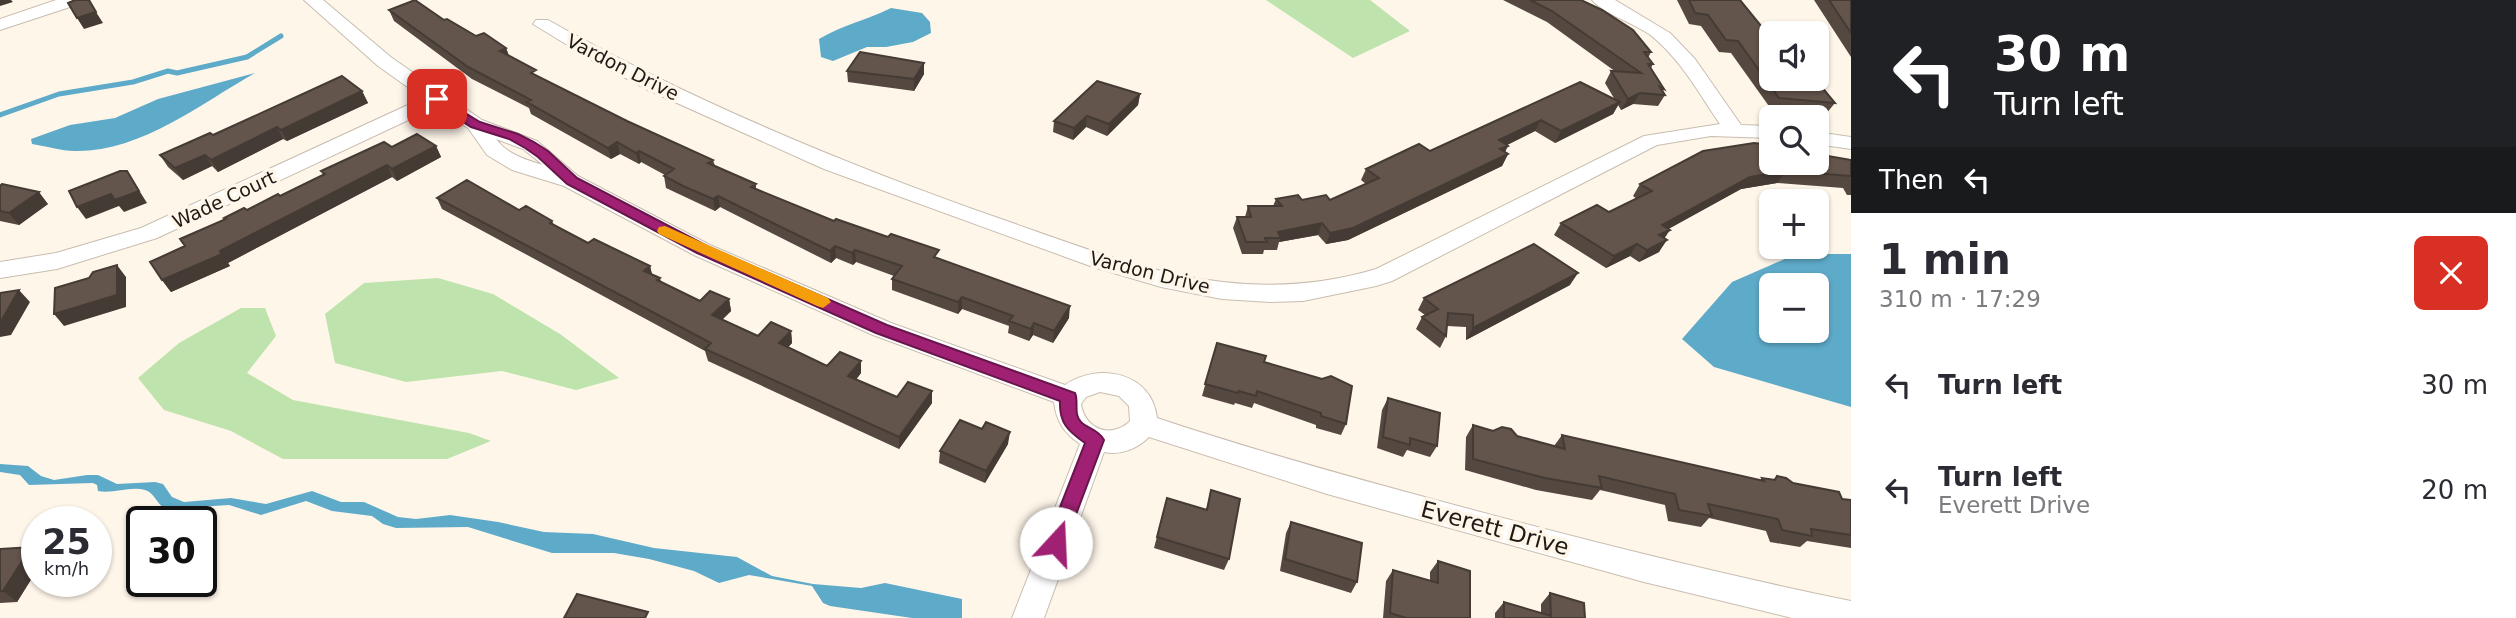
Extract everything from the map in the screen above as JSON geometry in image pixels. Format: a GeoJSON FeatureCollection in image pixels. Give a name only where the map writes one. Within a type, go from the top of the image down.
{"type":"FeatureCollection","features":[{"type":"Feature","properties":{"kind":"street"},"geometry":{"type":"LineString","coordinates":[[0,25],[73,0]]}},
{"type":"Feature","properties":{"kind":"street"},"geometry":{"type":"LineString","coordinates":[[313,0],[385,62],[475,124],[494,150],[519,165],[572,181],[702,250],[881,329],[1069,397]]}},
{"type":"Feature","properties":{"kind":"street"},"geometry":{"type":"LineString","coordinates":[[1611,2],[1642,21],[1682,55],[1734,129]]}},
{"type":"Feature","properties":{"kind":"street","name":"Vardon Drive"},"geometry":{"type":"LineString","coordinates":[[542,24],[739,126],[868,179],[1134,271],[1184,284],[1237,292],[1283,294],[1319,291],[1372,279],[1636,146],[1686,132],[1734,129],[1759,131]]}},
{"type":"Feature","properties":{"kind":"street","name":"Wade Court"},"geometry":{"type":"LineString","coordinates":[[0,270],[57,261],[149,233],[437,99]]}},
{"type":"Feature","properties":{"kind":"street"},"geometry":{"type":"LineString","coordinates":[[1829,140],[1851,143]]}},
{"type":"Feature","properties":{"kind":"street"},"geometry":{"type":"LineString","coordinates":[[1113,383],[1127,388],[1142,402],[1144,424],[1131,437],[1120,441],[1095,440],[1074,427],[1068,416],[1069,397],[1076,388],[1086,384],[1113,383]]}},
{"type":"Feature","properties":{"kind":"street","name":"Everett Drive"},"geometry":{"type":"LineString","coordinates":[[1144,424],[1309,476],[1508,533],[1703,583],[1851,615]]}},
{"type":"Feature","properties":{"kind":"street"},"geometry":{"type":"LineString","coordinates":[[1028,618],[1095,440]]}},
{"type":"Feature","properties":{"kind":"green space"},"geometry":{"type":"Polygon","coordinates":[[[1266,0],[1370,0],[1410,31],[1353,58],[1266,0]]]}},
{"type":"Feature","properties":{"kind":"green space"},"geometry":{"type":"Polygon","coordinates":[[[438,278],[493,294],[560,334],[619,378],[576,390],[502,371],[406,382],[335,363],[325,314],[364,283],[438,278]]]}},
{"type":"Feature","properties":{"kind":"green space"},"geometry":{"type":"Polygon","coordinates":[[[241,308],[265,308],[276,336],[247,373],[293,400],[469,433],[491,441],[447,459],[283,459],[231,431],[164,410],[138,378],[179,343],[241,308]]]}},
{"type":"Feature","properties":{"kind":"water"},"geometry":{"type":"Polygon","coordinates":[[[891,8],[922,13],[930,22],[931,33],[913,42],[867,47],[833,61],[821,57],[819,39],[891,8]]]}},
{"type":"Feature","properties":{"kind":"water"},"geometry":{"type":"Polygon","coordinates":[[[255,73],[169,124],[123,144],[75,151],[32,144],[31,139],[70,125],[115,118],[158,99],[255,73]]]}},
{"type":"Feature","properties":{"kind":"water"},"geometry":{"type":"Polygon","coordinates":[[[1829,254],[1851,254],[1851,407],[1714,367],[1682,339],[1732,282],[1785,259],[1829,259],[1829,254]]]}},
{"type":"Feature","properties":{"kind":"water"},"geometry":{"type":"Polygon","coordinates":[[[0,464],[28,466],[41,476],[54,480],[98,475],[117,484],[155,482],[163,484],[172,497],[184,502],[231,498],[266,504],[312,491],[341,502],[364,502],[398,517],[416,519],[450,515],[544,532],[593,534],[654,548],[737,557],[772,576],[813,584],[861,588],[885,583],[962,599],[962,618],[912,618],[830,606],[823,603],[812,586],[749,575],[719,583],[694,571],[649,559],[614,553],[552,553],[468,527],[396,528],[383,524],[372,516],[332,511],[306,501],[261,515],[229,505],[162,506],[145,490],[98,491],[97,485],[93,483],[29,485],[20,475],[0,472],[0,464]]]}},
{"type":"Feature","properties":{"kind":"building"},"geometry":{"type":"Polygon","coordinates":[[[89,0],[96,12],[77,18],[68,3],[89,0]]]}},
{"type":"Feature","properties":{"kind":"building"},"geometry":{"type":"Polygon","coordinates":[[[415,0],[444,20],[447,19],[476,36],[484,33],[506,48],[500,51],[536,70],[531,73],[713,160],[708,163],[756,184],[751,187],[834,221],[836,219],[888,237],[891,234],[939,250],[934,257],[1070,306],[1054,331],[1034,323],[1031,329],[1009,321],[1013,316],[962,297],[958,302],[892,279],[902,266],[855,250],[852,253],[835,246],[830,251],[718,196],[713,199],[683,186],[664,176],[674,169],[617,142],[608,148],[527,102],[531,100],[468,67],[389,10],[415,0]]]}},
{"type":"Feature","properties":{"kind":"building"},"geometry":{"type":"Polygon","coordinates":[[[1530,0],[1581,0],[1633,30],[1651,52],[1644,52],[1653,64],[1648,64],[1665,95],[1640,93],[1628,99],[1611,71],[1641,73],[1552,11],[1530,0]]]}},
{"type":"Feature","properties":{"kind":"building"},"geometry":{"type":"Polygon","coordinates":[[[1689,0],[1740,0],[1759,23],[1759,70],[1738,41],[1726,40],[1708,15],[1695,13],[1689,0]]]}},
{"type":"Feature","properties":{"kind":"building"},"geometry":{"type":"Polygon","coordinates":[[[1829,0],[1851,0],[1851,33],[1829,0]]]}},
{"type":"Feature","properties":{"kind":"building"},"geometry":{"type":"Polygon","coordinates":[[[860,52],[924,63],[914,79],[847,71],[860,52]]]}},
{"type":"Feature","properties":{"kind":"building"},"geometry":{"type":"Polygon","coordinates":[[[342,76],[362,91],[281,130],[277,127],[211,160],[205,155],[175,168],[160,155],[210,133],[213,135],[342,76]]]}},
{"type":"Feature","properties":{"kind":"building"},"geometry":{"type":"Polygon","coordinates":[[[1097,81],[1140,94],[1109,124],[1087,116],[1074,128],[1054,121],[1097,81]]]}},
{"type":"Feature","properties":{"kind":"building"},"geometry":{"type":"Polygon","coordinates":[[[1580,82],[1620,102],[1561,131],[1541,120],[1499,140],[1508,146],[1500,149],[1508,154],[1353,228],[1330,233],[1322,223],[1278,232],[1281,238],[1265,238],[1267,242],[1246,242],[1237,217],[1251,217],[1248,206],[1282,206],[1276,199],[1298,195],[1302,200],[1326,195],[1330,200],[1379,178],[1366,169],[1419,144],[1430,151],[1580,82]]]}},
{"type":"Feature","properties":{"kind":"building"},"geometry":{"type":"Polygon","coordinates":[[[1774,91],[1825,91],[1835,103],[1779,98],[1774,91]]]}},
{"type":"Feature","properties":{"kind":"building"},"geometry":{"type":"Polygon","coordinates":[[[417,134],[436,146],[392,169],[387,165],[220,251],[222,254],[162,280],[150,262],[185,246],[180,239],[244,208],[247,210],[325,174],[321,171],[384,142],[392,147],[417,134]]]}},
{"type":"Feature","properties":{"kind":"building"},"geometry":{"type":"Polygon","coordinates":[[[1759,144],[1759,175],[1762,175],[1750,177],[1662,225],[1670,230],[1659,235],[1667,240],[1647,250],[1637,244],[1614,256],[1561,223],[1597,205],[1609,212],[1652,191],[1640,184],[1703,151],[1759,144]]]}},
{"type":"Feature","properties":{"kind":"building"},"geometry":{"type":"Polygon","coordinates":[[[1829,156],[1851,160],[1851,176],[1829,174],[1829,156]]]}},
{"type":"Feature","properties":{"kind":"building"},"geometry":{"type":"Polygon","coordinates":[[[120,171],[127,171],[139,191],[115,200],[111,194],[77,207],[69,191],[120,171]]]}},
{"type":"Feature","properties":{"kind":"building"},"geometry":{"type":"Polygon","coordinates":[[[467,180],[519,210],[526,206],[552,221],[550,223],[588,243],[594,239],[650,266],[644,271],[700,301],[710,291],[729,299],[712,315],[758,336],[771,322],[791,331],[779,343],[827,366],[840,352],[861,361],[848,376],[897,397],[908,382],[932,391],[899,437],[705,349],[711,343],[437,198],[467,180]]]}},
{"type":"Feature","properties":{"kind":"building"},"geometry":{"type":"Polygon","coordinates":[[[2,184],[39,192],[9,213],[0,211],[2,184]]]}},
{"type":"Feature","properties":{"kind":"building"},"geometry":{"type":"Polygon","coordinates":[[[1534,244],[1578,273],[1473,328],[1473,315],[1448,313],[1446,336],[1422,317],[1438,309],[1424,298],[1534,244]]]}},
{"type":"Feature","properties":{"kind":"building"},"geometry":{"type":"Polygon","coordinates":[[[117,265],[117,295],[54,314],[55,288],[89,278],[93,272],[117,265]]]}},
{"type":"Feature","properties":{"kind":"building"},"geometry":{"type":"Polygon","coordinates":[[[19,290],[0,323],[0,293],[19,290]]]}},
{"type":"Feature","properties":{"kind":"building"},"geometry":{"type":"Polygon","coordinates":[[[1217,343],[1266,356],[1264,362],[1322,379],[1331,376],[1352,386],[1346,424],[1257,391],[1256,396],[1205,384],[1217,343]]]}},
{"type":"Feature","properties":{"kind":"building"},"geometry":{"type":"Polygon","coordinates":[[[1388,398],[1440,413],[1437,446],[1410,438],[1410,445],[1383,437],[1388,398]]]}},
{"type":"Feature","properties":{"kind":"building"},"geometry":{"type":"Polygon","coordinates":[[[960,420],[982,429],[986,422],[1010,432],[986,471],[940,451],[960,420]]]}},
{"type":"Feature","properties":{"kind":"building"},"geometry":{"type":"Polygon","coordinates":[[[1473,425],[1493,431],[1502,427],[1511,429],[1517,436],[1565,449],[1562,435],[1764,481],[1762,478],[1775,480],[1777,476],[1793,483],[1839,492],[1842,499],[1851,500],[1851,535],[1811,529],[1812,536],[1782,530],[1778,519],[1708,504],[1712,516],[1679,510],[1675,494],[1599,476],[1602,488],[1545,478],[1473,459],[1473,425]]]}},
{"type":"Feature","properties":{"kind":"building"},"geometry":{"type":"Polygon","coordinates":[[[1211,490],[1240,499],[1229,559],[1157,537],[1167,498],[1207,510],[1211,490]]]}},
{"type":"Feature","properties":{"kind":"building"},"geometry":{"type":"Polygon","coordinates":[[[1291,522],[1362,543],[1357,582],[1285,559],[1291,522]]]}},
{"type":"Feature","properties":{"kind":"building"},"geometry":{"type":"Polygon","coordinates":[[[21,548],[21,563],[3,591],[0,591],[0,549],[21,548]]]}},
{"type":"Feature","properties":{"kind":"building"},"geometry":{"type":"Polygon","coordinates":[[[1438,561],[1470,571],[1470,618],[1406,618],[1390,613],[1393,570],[1438,583],[1438,561]]]}},
{"type":"Feature","properties":{"kind":"building"},"geometry":{"type":"Polygon","coordinates":[[[1550,593],[1584,603],[1585,618],[1504,618],[1504,602],[1551,616],[1550,593]]]}},
{"type":"Feature","properties":{"kind":"building"},"geometry":{"type":"Polygon","coordinates":[[[577,594],[648,612],[645,618],[564,618],[577,594]]]}},
{"type":"Feature","properties":{"kind":"waterway"},"geometry":{"type":"LineString","coordinates":[[0,115],[59,94],[133,82],[168,71],[177,73],[247,57],[281,36]]}},
{"type":"Feature","properties":{"kind":"slow traffic"},"geometry":{"type":"LineString","coordinates":[[665,231],[737,266],[823,302]]}},
{"type":"Feature","properties":{"kind":"route"},"geometry":{"type":"LineString","coordinates":[[437,99],[475,124],[530,145],[572,181],[702,250],[881,329],[1069,397],[1068,416],[1074,427],[1095,440],[1056,543]]}}]}
